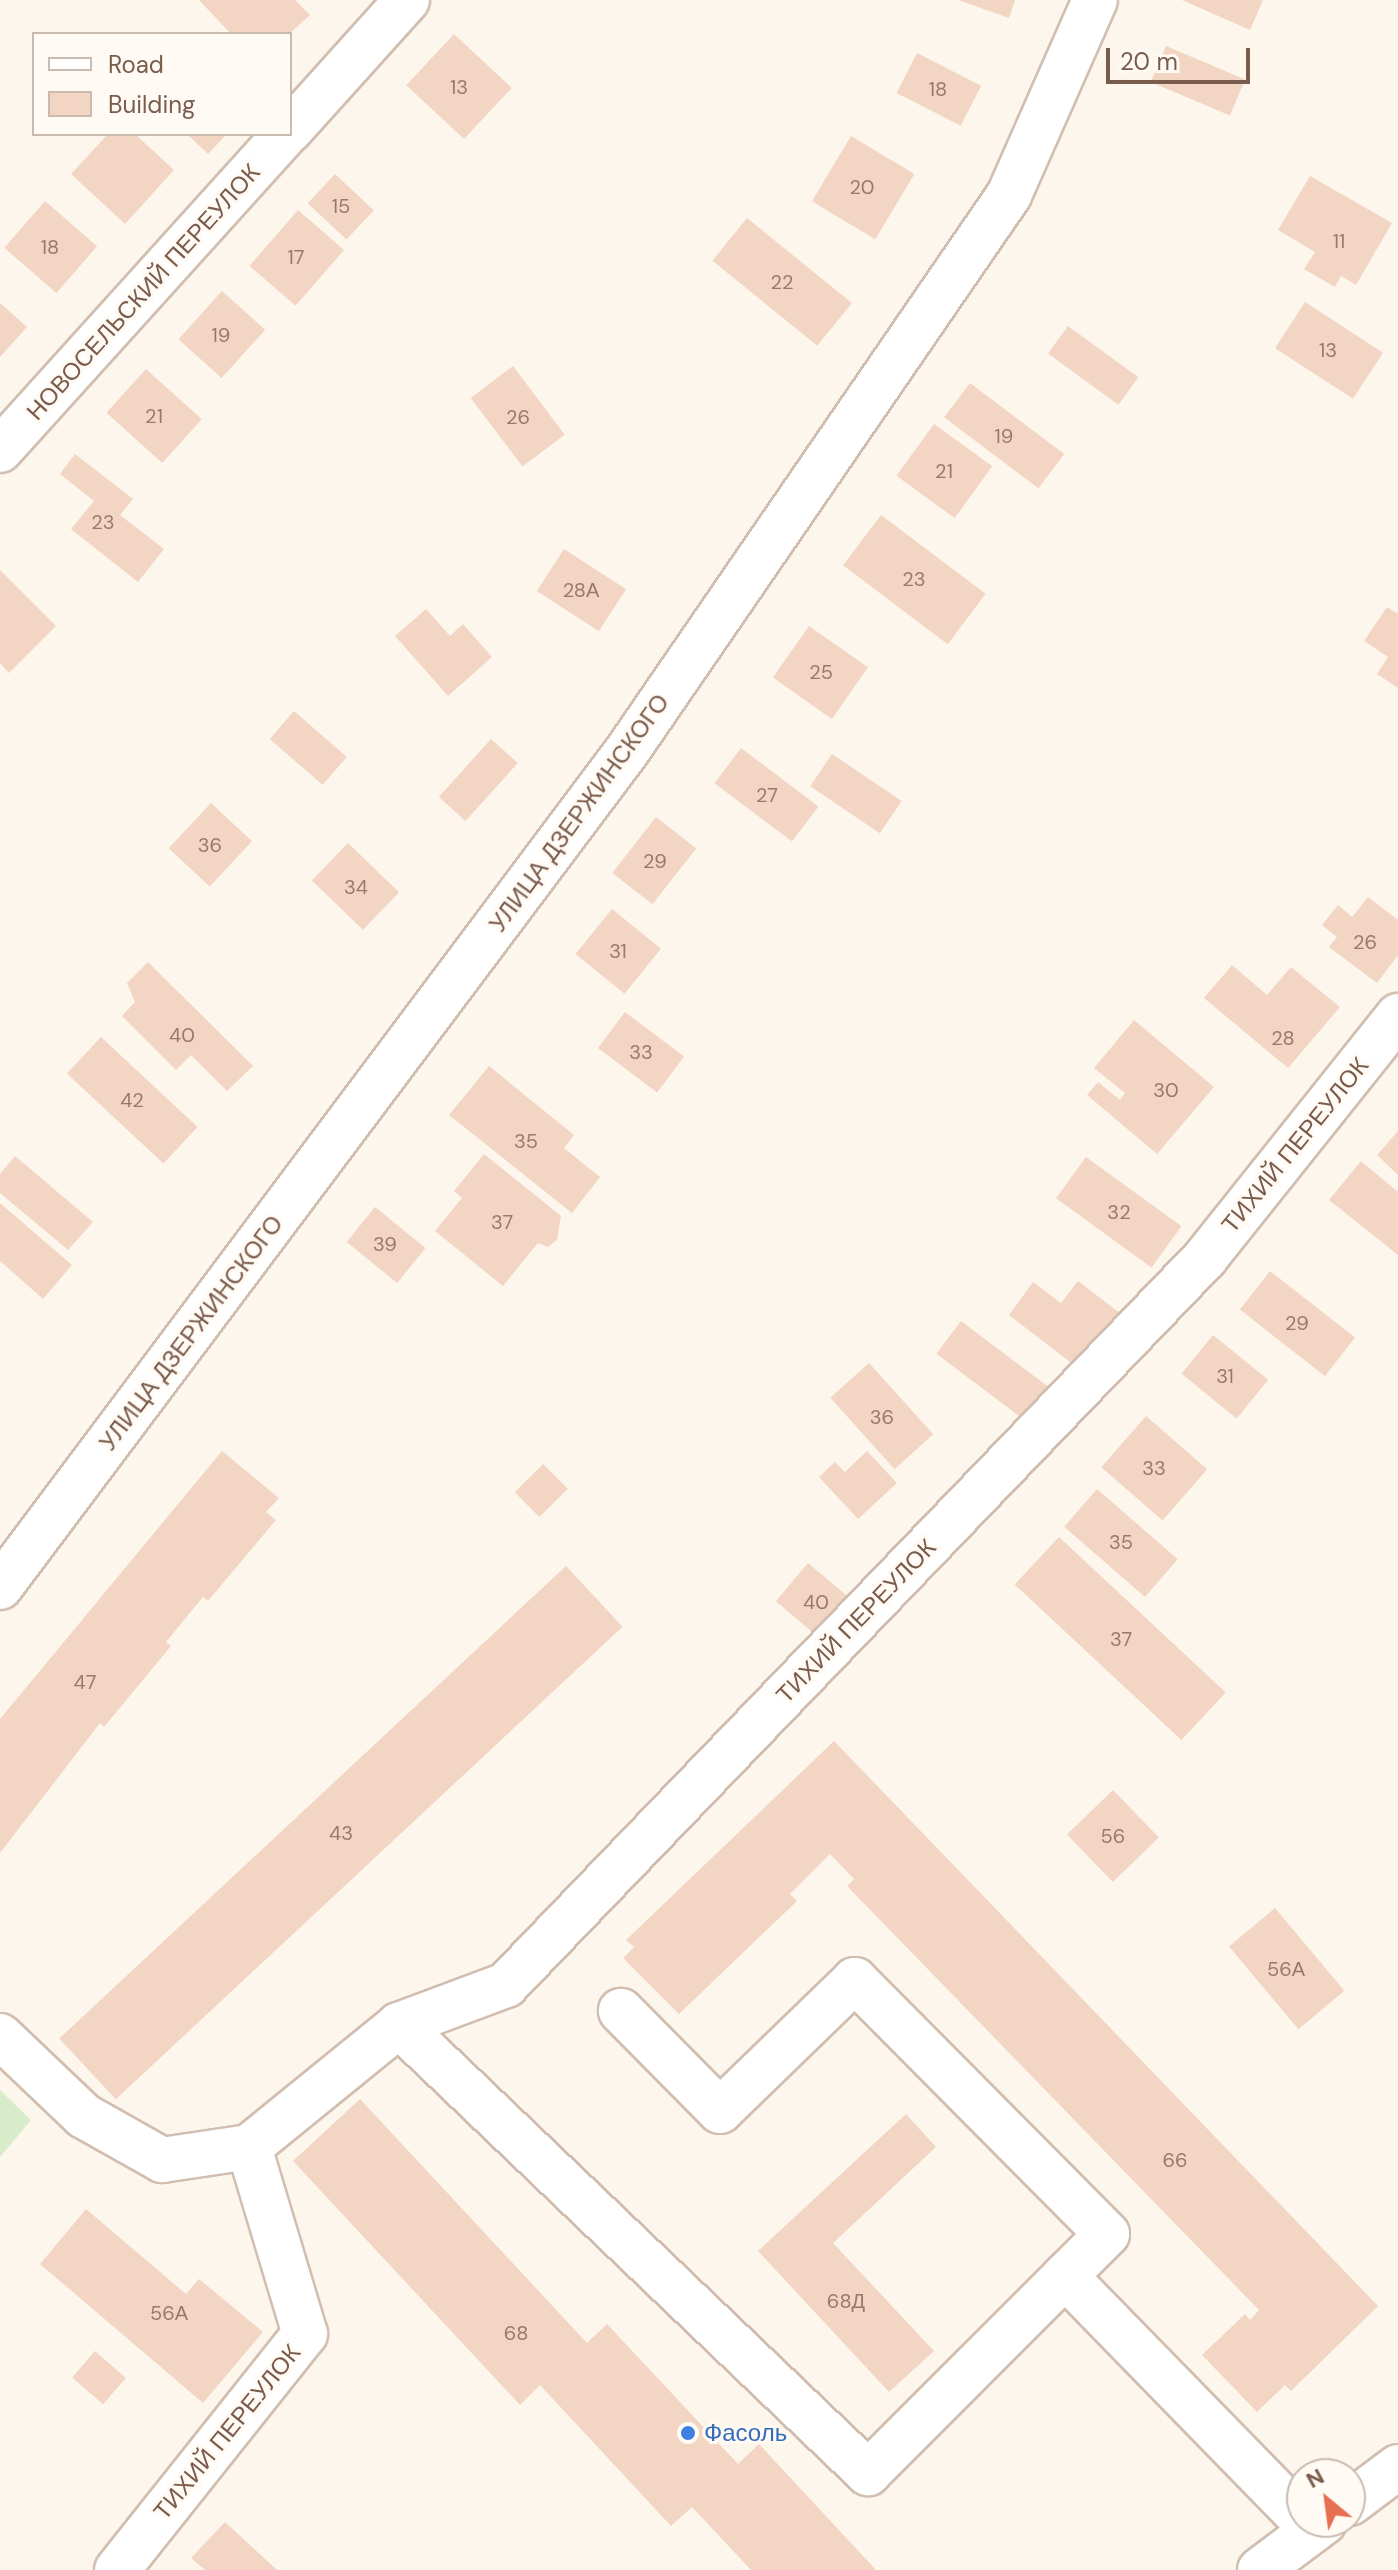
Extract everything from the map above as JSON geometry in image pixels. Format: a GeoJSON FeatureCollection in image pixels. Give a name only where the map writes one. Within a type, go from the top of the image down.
{"type":"FeatureCollection","features":[{"type":"Feature","properties":{"kind":"street","name":"НОВОСЕЛЬСКИЙ ПЕРЕУЛОК"},"geometry":{"type":"LineString","coordinates":[[292,128],[407,0]]}},
{"type":"Feature","properties":{"kind":"street","name":"УЛИЦА ДЗЕРЖИНСКОГО"},"geometry":{"type":"LineString","coordinates":[[0,1587],[636,738],[1009,195],[1095,0]]}},
{"type":"Feature","properties":{"kind":"street","name":"НОВОСЕЛЬСКИЙ ПЕРЕУЛОК"},"geometry":{"type":"LineString","coordinates":[[0,450],[284,136]]}},
{"type":"Feature","properties":{"kind":"street","name":"ТИХИЙ ПЕРЕУЛОК"},"geometry":{"type":"LineString","coordinates":[[117,2570],[305,2334],[249,2147],[399,2025],[506,1985],[1205,1258],[1398,1016]]}},
{"type":"Feature","properties":{"kind":"street"},"geometry":{"type":"LineString","coordinates":[[399,2025],[868,2473],[1107,2234],[855,1980],[720,2111],[621,2011]]}},
{"type":"Feature","properties":{"kind":"street"},"geometry":{"type":"LineString","coordinates":[[0,2036],[84,2116],[162,2160],[249,2147]]}},
{"type":"Feature","properties":{"kind":"street"},"geometry":{"type":"LineString","coordinates":[[1065,2276],[1286,2498]]}},
{"type":"Feature","properties":{"kind":"street"},"geometry":{"type":"LineString","coordinates":[[1366,2491],[1398,2467]]}},
{"type":"Feature","properties":{"kind":"street"},"geometry":{"type":"LineString","coordinates":[[1260,2570],[1295,2538]]}},
{"type":"Feature","properties":{"kind":"green space"},"geometry":{"type":"Polygon","coordinates":[[[0,2090],[31,2120],[0,2157],[0,2090]]]}},
{"type":"Feature","properties":{"kind":"building"},"geometry":{"type":"Polygon","coordinates":[[[199,0],[295,0],[310,15],[291,32],[229,32],[199,0]]]}},
{"type":"Feature","properties":{"kind":"building"},"geometry":{"type":"Polygon","coordinates":[[[958,0],[1015,0],[1009,18],[958,0]]]}},
{"type":"Feature","properties":{"kind":"building"},"geometry":{"type":"Polygon","coordinates":[[[1182,0],[1263,0],[1250,30],[1182,0]]]}},
{"type":"Feature","properties":{"kind":"building"},"geometry":{"type":"Polygon","coordinates":[[[454,34],[512,88],[464,139],[406,85],[454,34]]]}},
{"type":"Feature","properties":{"kind":"building"},"geometry":{"type":"Polygon","coordinates":[[[1166,46],[1245,80],[1230,116],[1151,82],[1166,46]]]}},
{"type":"Feature","properties":{"kind":"building"},"geometry":{"type":"Polygon","coordinates":[[[917,53],[981,86],[961,126],[897,93],[917,53]]]}},
{"type":"Feature","properties":{"kind":"building"},"geometry":{"type":"Polygon","coordinates":[[[106,136],[137,136],[174,170],[125,224],[71,174],[106,136]]]}},
{"type":"Feature","properties":{"kind":"building"},"geometry":{"type":"Polygon","coordinates":[[[189,136],[225,136],[208,154],[189,136]]]}},
{"type":"Feature","properties":{"kind":"building"},"geometry":{"type":"Polygon","coordinates":[[[851,136],[914,174],[875,239],[812,201],[851,136]]]}},
{"type":"Feature","properties":{"kind":"building"},"geometry":{"type":"Polygon","coordinates":[[[335,174],[374,210],[346,239],[308,203],[335,174]]]}},
{"type":"Feature","properties":{"kind":"building"},"geometry":{"type":"Polygon","coordinates":[[[1310,176],[1392,223],[1356,285],[1341,276],[1335,287],[1304,269],[1315,252],[1278,230],[1310,176]]]}},
{"type":"Feature","properties":{"kind":"building"},"geometry":{"type":"Polygon","coordinates":[[[45,201],[97,246],[56,293],[4,248],[45,201]]]}},
{"type":"Feature","properties":{"kind":"building"},"geometry":{"type":"Polygon","coordinates":[[[298,210],[344,250],[295,306],[249,266],[298,210]]]}},
{"type":"Feature","properties":{"kind":"building"},"geometry":{"type":"Polygon","coordinates":[[[747,218],[852,303],[817,346],[712,261],[747,218]]]}},
{"type":"Feature","properties":{"kind":"building"},"geometry":{"type":"Polygon","coordinates":[[[222,291],[265,330],[222,378],[179,339],[222,291]]]}},
{"type":"Feature","properties":{"kind":"building"},"geometry":{"type":"Polygon","coordinates":[[[1305,302],[1383,353],[1353,399],[1275,348],[1305,302]]]}},
{"type":"Feature","properties":{"kind":"building"},"geometry":{"type":"Polygon","coordinates":[[[0,303],[27,327],[0,357],[0,303]]]}},
{"type":"Feature","properties":{"kind":"building"},"geometry":{"type":"Polygon","coordinates":[[[1068,326],[1138,377],[1118,405],[1048,354],[1068,326]]]}},
{"type":"Feature","properties":{"kind":"building"},"geometry":{"type":"Polygon","coordinates":[[[513,366],[565,435],[522,467],[471,398],[513,366]]]}},
{"type":"Feature","properties":{"kind":"building"},"geometry":{"type":"Polygon","coordinates":[[[146,369],[202,419],[162,463],[107,413],[146,369]]]}},
{"type":"Feature","properties":{"kind":"building"},"geometry":{"type":"Polygon","coordinates":[[[970,383],[1064,454],[1038,488],[944,417],[970,383]]]}},
{"type":"Feature","properties":{"kind":"building"},"geometry":{"type":"Polygon","coordinates":[[[934,424],[992,466],[955,518],[896,476],[934,424]]]}},
{"type":"Feature","properties":{"kind":"building"},"geometry":{"type":"Polygon","coordinates":[[[75,454],[133,499],[120,515],[164,549],[138,582],[71,529],[94,501],[60,474],[75,454]]]}},
{"type":"Feature","properties":{"kind":"building"},"geometry":{"type":"Polygon","coordinates":[[[881,515],[986,594],[948,644],[843,565],[881,515]]]}},
{"type":"Feature","properties":{"kind":"building"},"geometry":{"type":"Polygon","coordinates":[[[564,549],[626,589],[599,631],[537,591],[564,549]]]}},
{"type":"Feature","properties":{"kind":"building"},"geometry":{"type":"Polygon","coordinates":[[[0,570],[56,626],[9,673],[0,663],[0,570]]]}},
{"type":"Feature","properties":{"kind":"building"},"geometry":{"type":"Polygon","coordinates":[[[1387,607],[1398,614],[1398,688],[1377,674],[1388,657],[1364,641],[1387,607]]]}},
{"type":"Feature","properties":{"kind":"building"},"geometry":{"type":"Polygon","coordinates":[[[426,609],[450,636],[463,624],[492,657],[448,696],[395,636],[426,609]]]}},
{"type":"Feature","properties":{"kind":"building"},"geometry":{"type":"Polygon","coordinates":[[[809,626],[868,667],[832,719],[773,678],[809,626]]]}},
{"type":"Feature","properties":{"kind":"building"},"geometry":{"type":"Polygon","coordinates":[[[294,711],[347,757],[323,785],[270,739],[294,711]]]}},
{"type":"Feature","properties":{"kind":"building"},"geometry":{"type":"Polygon","coordinates":[[[491,739],[518,763],[466,821],[439,797],[491,739]]]}},
{"type":"Feature","properties":{"kind":"building"},"geometry":{"type":"Polygon","coordinates":[[[741,748],[818,806],[792,842],[715,783],[741,748]]]}},
{"type":"Feature","properties":{"kind":"building"},"geometry":{"type":"Polygon","coordinates":[[[832,754],[902,801],[880,833],[810,786],[832,754]]]}},
{"type":"Feature","properties":{"kind":"building"},"geometry":{"type":"Polygon","coordinates":[[[211,803],[252,841],[210,887],[169,848],[211,803]]]}},
{"type":"Feature","properties":{"kind":"building"},"geometry":{"type":"Polygon","coordinates":[[[656,817],[696,848],[652,904],[612,873],[656,817]]]}},
{"type":"Feature","properties":{"kind":"building"},"geometry":{"type":"Polygon","coordinates":[[[348,843],[399,892],[363,930],[312,880],[348,843]]]}},
{"type":"Feature","properties":{"kind":"building"},"geometry":{"type":"Polygon","coordinates":[[[1368,897],[1398,920],[1398,955],[1377,983],[1329,947],[1337,937],[1322,925],[1338,905],[1352,917],[1368,897]]]}},
{"type":"Feature","properties":{"kind":"building"},"geometry":{"type":"Polygon","coordinates":[[[612,909],[661,949],[624,994],[575,954],[612,909]]]}},
{"type":"Feature","properties":{"kind":"building"},"geometry":{"type":"Polygon","coordinates":[[[148,962],[253,1066],[227,1091],[191,1055],[176,1070],[122,1016],[135,1002],[127,983],[148,962]]]}},
{"type":"Feature","properties":{"kind":"building"},"geometry":{"type":"Polygon","coordinates":[[[1232,965],[1267,995],[1291,967],[1340,1007],[1288,1068],[1204,998],[1232,965]]]}},
{"type":"Feature","properties":{"kind":"building"},"geometry":{"type":"Polygon","coordinates":[[[625,1012],[684,1057],[657,1092],[598,1048],[625,1012]]]}},
{"type":"Feature","properties":{"kind":"building"},"geometry":{"type":"Polygon","coordinates":[[[1134,1020],[1214,1087],[1157,1154],[1087,1095],[1098,1082],[1120,1100],[1125,1093],[1094,1068],[1134,1020]]]}},
{"type":"Feature","properties":{"kind":"building"},"geometry":{"type":"Polygon","coordinates":[[[101,1037],[198,1127],[163,1164],[67,1074],[101,1037]]]}},
{"type":"Feature","properties":{"kind":"building"},"geometry":{"type":"Polygon","coordinates":[[[489,1066],[574,1135],[564,1148],[600,1177],[572,1213],[449,1115],[489,1066]]]}},
{"type":"Feature","properties":{"kind":"building"},"geometry":{"type":"Polygon","coordinates":[[[1398,1131],[1398,1175],[1377,1155],[1398,1131]]]}},
{"type":"Feature","properties":{"kind":"building"},"geometry":{"type":"Polygon","coordinates":[[[484,1154],[561,1216],[557,1240],[548,1247],[538,1243],[503,1286],[435,1231],[462,1198],[454,1191],[484,1154]]]}},
{"type":"Feature","properties":{"kind":"building"},"geometry":{"type":"Polygon","coordinates":[[[15,1156],[93,1222],[68,1250],[0,1193],[0,1174],[15,1156]]]}},
{"type":"Feature","properties":{"kind":"building"},"geometry":{"type":"Polygon","coordinates":[[[1086,1157],[1181,1226],[1151,1268],[1056,1198],[1086,1157]]]}},
{"type":"Feature","properties":{"kind":"building"},"geometry":{"type":"Polygon","coordinates":[[[1361,1161],[1398,1192],[1398,1255],[1329,1200],[1361,1161]]]}},
{"type":"Feature","properties":{"kind":"building"},"geometry":{"type":"Polygon","coordinates":[[[0,1203],[72,1265],[43,1299],[0,1261],[0,1203]]]}},
{"type":"Feature","properties":{"kind":"building"},"geometry":{"type":"Polygon","coordinates":[[[375,1207],[426,1248],[397,1283],[347,1242],[375,1207]]]}},
{"type":"Feature","properties":{"kind":"building"},"geometry":{"type":"Polygon","coordinates":[[[1270,1271],[1355,1337],[1325,1376],[1240,1310],[1270,1271]]]}},
{"type":"Feature","properties":{"kind":"building"},"geometry":{"type":"Polygon","coordinates":[[[1078,1281],[1125,1317],[1083,1372],[1009,1315],[1033,1282],[1061,1303],[1078,1281]]]}},
{"type":"Feature","properties":{"kind":"building"},"geometry":{"type":"Polygon","coordinates":[[[961,1321],[1048,1387],[1023,1419],[936,1354],[961,1321]]]}},
{"type":"Feature","properties":{"kind":"building"},"geometry":{"type":"Polygon","coordinates":[[[1213,1335],[1268,1380],[1237,1419],[1182,1374],[1213,1335]]]}},
{"type":"Feature","properties":{"kind":"building"},"geometry":{"type":"Polygon","coordinates":[[[869,1363],[933,1434],[895,1469],[830,1398],[869,1363]]]}},
{"type":"Feature","properties":{"kind":"building"},"geometry":{"type":"Polygon","coordinates":[[[1146,1416],[1207,1469],[1163,1520],[1101,1467],[1146,1416]]]}},
{"type":"Feature","properties":{"kind":"building"},"geometry":{"type":"Polygon","coordinates":[[[222,1451],[279,1498],[266,1512],[276,1520],[208,1601],[203,1597],[166,1642],[171,1646],[104,1727],[100,1723],[0,1853],[0,1719],[222,1451]]]}},
{"type":"Feature","properties":{"kind":"building"},"geometry":{"type":"Polygon","coordinates":[[[867,1451],[897,1483],[858,1519],[819,1477],[835,1462],[845,1472],[867,1451]]]}},
{"type":"Feature","properties":{"kind":"building"},"geometry":{"type":"Polygon","coordinates":[[[543,1464],[568,1489],[539,1517],[515,1492],[543,1464]]]}},
{"type":"Feature","properties":{"kind":"building"},"geometry":{"type":"Polygon","coordinates":[[[1097,1489],[1178,1559],[1145,1597],[1064,1527],[1097,1489]]]}},
{"type":"Feature","properties":{"kind":"building"},"geometry":{"type":"Polygon","coordinates":[[[1059,1537],[1226,1692],[1181,1740],[1015,1585],[1059,1537]]]}},
{"type":"Feature","properties":{"kind":"building"},"geometry":{"type":"Polygon","coordinates":[[[808,1563],[855,1602],[823,1641],[776,1601],[808,1563]]]}},
{"type":"Feature","properties":{"kind":"building"},"geometry":{"type":"Polygon","coordinates":[[[566,1566],[623,1627],[116,2099],[59,2039],[566,1566]]]}},
{"type":"Feature","properties":{"kind":"building"},"geometry":{"type":"Polygon","coordinates":[[[834,1741],[1378,2306],[1291,2391],[1285,2385],[1257,2412],[1202,2355],[1245,2314],[1250,2320],[1259,2310],[847,1886],[854,1879],[830,1854],[790,1894],[797,1901],[679,2014],[623,1958],[634,1947],[626,1940],[834,1741]]]}},
{"type":"Feature","properties":{"kind":"building"},"geometry":{"type":"Polygon","coordinates":[[[1113,1790],[1159,1837],[1113,1882],[1067,1834],[1113,1790]]]}},
{"type":"Feature","properties":{"kind":"building"},"geometry":{"type":"Polygon","coordinates":[[[1275,1908],[1344,1991],[1298,2029],[1229,1947],[1275,1908]]]}},
{"type":"Feature","properties":{"kind":"building"},"geometry":{"type":"Polygon","coordinates":[[[360,2099],[587,2343],[607,2324],[738,2464],[759,2444],[876,2570],[751,2570],[692,2507],[671,2526],[540,2385],[520,2405],[293,2161],[360,2099]]]}},
{"type":"Feature","properties":{"kind":"building"},"geometry":{"type":"Polygon","coordinates":[[[906,2114],[936,2147],[833,2243],[934,2351],[889,2392],[758,2251],[906,2114]]]}},
{"type":"Feature","properties":{"kind":"building"},"geometry":{"type":"Polygon","coordinates":[[[86,2209],[186,2294],[199,2279],[263,2332],[203,2403],[40,2264],[86,2209]]]}},
{"type":"Feature","properties":{"kind":"building"},"geometry":{"type":"Polygon","coordinates":[[[95,2351],[126,2378],[103,2404],[72,2377],[95,2351]]]}},
{"type":"Feature","properties":{"kind":"building"},"geometry":{"type":"Polygon","coordinates":[[[225,2522],[277,2570],[205,2570],[191,2558],[225,2522]]]}},
{"type":"Feature","properties":{"kind":"place","name":"Фасоль"},"geometry":{"type":"Point","coordinates":[688,2433]}}]}
